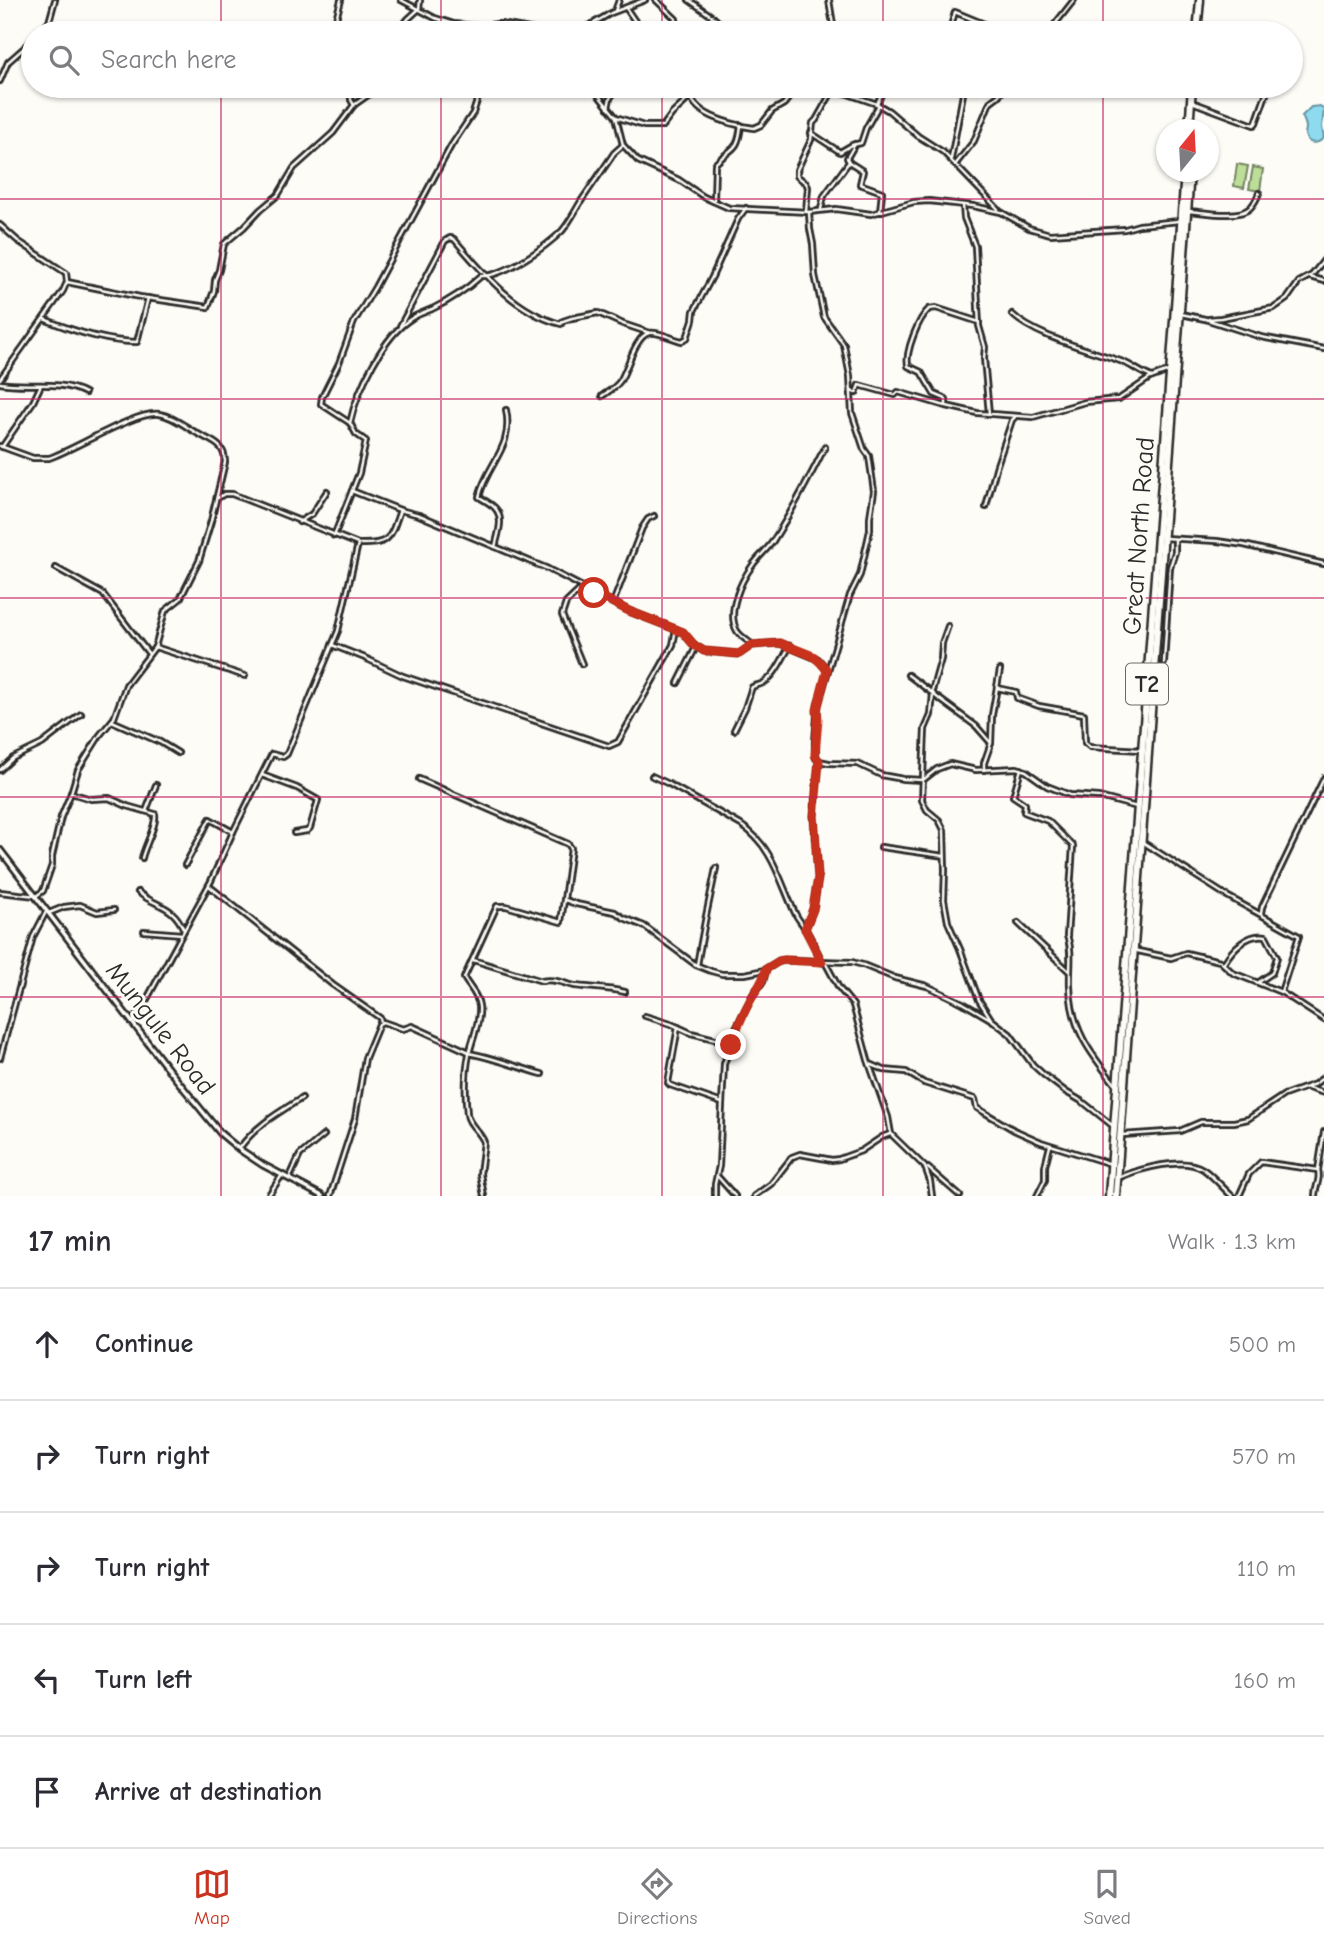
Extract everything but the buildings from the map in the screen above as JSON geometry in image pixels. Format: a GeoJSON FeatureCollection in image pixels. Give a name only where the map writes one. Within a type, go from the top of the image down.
{"type":"FeatureCollection","features":[{"type":"Feature","properties":{"kind":"highway"},"geometry":{"type":"LineString","coordinates":[[1200,21],[1201,0]]}},
{"type":"Feature","properties":{"kind":"highway"},"geometry":{"type":"LineString","coordinates":[[1192,119],[1193,98]]}},
{"type":"Feature","properties":{"kind":"highway","name":"Great North Road"},"geometry":{"type":"LineString","coordinates":[[1116,1196],[1116,1085],[1140,808],[1187,182]]}},
{"type":"Feature","properties":{"kind":"highway","name":"Great North Road"},"geometry":{"type":"LineString","coordinates":[[1109,1196],[1133,950],[1141,841],[1141,750],[1160,538]]}},
{"type":"Feature","properties":{"kind":"street"},"geometry":{"type":"LineString","coordinates":[[49,21],[55,0]]}},
{"type":"Feature","properties":{"kind":"street"},"geometry":{"type":"LineString","coordinates":[[335,21],[341,0]]}},
{"type":"Feature","properties":{"kind":"street"},"geometry":{"type":"LineString","coordinates":[[401,0],[444,21]]}},
{"type":"Feature","properties":{"kind":"street"},"geometry":{"type":"LineString","coordinates":[[406,21],[419,9],[420,0]]}},
{"type":"Feature","properties":{"kind":"street"},"geometry":{"type":"LineString","coordinates":[[615,11],[619,0]]}},
{"type":"Feature","properties":{"kind":"street"},"geometry":{"type":"LineString","coordinates":[[598,21],[615,11],[646,0]]}},
{"type":"Feature","properties":{"kind":"street"},"geometry":{"type":"LineString","coordinates":[[656,0],[676,21]]}},
{"type":"Feature","properties":{"kind":"street"},"geometry":{"type":"LineString","coordinates":[[689,0],[717,21]]}},
{"type":"Feature","properties":{"kind":"street"},"geometry":{"type":"LineString","coordinates":[[829,0],[832,21]]}},
{"type":"Feature","properties":{"kind":"street"},"geometry":{"type":"LineString","coordinates":[[1057,21],[1074,0]]}},
{"type":"Feature","properties":{"kind":"street"},"geometry":{"type":"LineString","coordinates":[[626,8],[634,21]]}},
{"type":"Feature","properties":{"kind":"street"},"geometry":{"type":"LineString","coordinates":[[952,21],[955,12],[977,21]]}},
{"type":"Feature","properties":{"kind":"street"},"geometry":{"type":"LineString","coordinates":[[0,81],[8,62],[21,51]]}},
{"type":"Feature","properties":{"kind":"street"},"geometry":{"type":"LineString","coordinates":[[351,98],[354,106]]}},
{"type":"Feature","properties":{"kind":"street"},"geometry":{"type":"LineString","coordinates":[[67,282],[208,307],[224,244],[278,195],[294,168],[333,133],[354,106],[365,98]]}},
{"type":"Feature","properties":{"kind":"street"},"geometry":{"type":"LineString","coordinates":[[334,536],[352,491],[366,444],[350,423],[321,404],[322,397],[339,363],[354,322],[451,146],[473,113],[478,98]]}},
{"type":"Feature","properties":{"kind":"street"},"geometry":{"type":"LineString","coordinates":[[600,98],[616,117],[623,145],[638,161],[729,208],[808,212],[836,209],[871,214],[918,201],[973,206],[1001,212]]}},
{"type":"Feature","properties":{"kind":"street"},"geometry":{"type":"LineString","coordinates":[[608,108],[611,98]]}},
{"type":"Feature","properties":{"kind":"street"},"geometry":{"type":"LineString","coordinates":[[616,117],[644,126],[663,126],[687,98]]}},
{"type":"Feature","properties":{"kind":"street"},"geometry":{"type":"LineString","coordinates":[[692,98],[693,103],[709,115],[757,127],[789,98]]}},
{"type":"Feature","properties":{"kind":"street"},"geometry":{"type":"LineString","coordinates":[[805,929],[813,909],[818,878],[814,816],[819,761],[815,755],[817,710],[850,595],[860,575],[870,530],[874,491],[870,459],[853,417],[850,376],[844,345],[824,317],[815,275],[808,187],[797,174],[811,140],[813,122],[817,120],[828,98]]}},
{"type":"Feature","properties":{"kind":"street"},"geometry":{"type":"LineString","coordinates":[[860,98],[878,104],[918,136],[938,148],[1001,212],[1029,228],[1049,234],[1125,229],[1184,221]]}},
{"type":"Feature","properties":{"kind":"street"},"geometry":{"type":"LineString","coordinates":[[811,133],[840,152],[861,143],[880,98]]}},
{"type":"Feature","properties":{"kind":"street"},"geometry":{"type":"LineString","coordinates":[[950,160],[962,98]]}},
{"type":"Feature","properties":{"kind":"street"},"geometry":{"type":"LineString","coordinates":[[955,165],[974,141],[990,102],[995,98]]}},
{"type":"Feature","properties":{"kind":"street"},"geometry":{"type":"LineString","coordinates":[[1193,103],[1254,125],[1265,98]]}},
{"type":"Feature","properties":{"kind":"street"},"geometry":{"type":"LineString","coordinates":[[714,202],[715,164],[736,148],[741,125]]}},
{"type":"Feature","properties":{"kind":"street"},"geometry":{"type":"LineString","coordinates":[[855,144],[847,158],[863,171],[860,184],[882,192],[880,212]]}},
{"type":"Feature","properties":{"kind":"street"},"geometry":{"type":"LineString","coordinates":[[350,423],[361,388],[383,348],[399,329],[414,317],[470,287],[481,276],[487,277],[503,271],[530,257],[563,230],[614,153],[623,145]]}},
{"type":"Feature","properties":{"kind":"street"},"geometry":{"type":"LineString","coordinates":[[820,210],[824,196],[849,162]]}},
{"type":"Feature","properties":{"kind":"street"},"geometry":{"type":"LineString","coordinates":[[1185,210],[1223,214],[1243,211],[1251,207],[1259,193]]}},
{"type":"Feature","properties":{"kind":"street"},"geometry":{"type":"LineString","coordinates":[[962,205],[975,246],[979,322],[985,347],[989,414]]}},
{"type":"Feature","properties":{"kind":"street"},"geometry":{"type":"LineString","coordinates":[[399,329],[447,239],[454,239],[507,296],[548,320],[561,324],[572,318],[598,313],[623,324],[682,341],[687,338],[695,309],[738,219],[746,208]]}},
{"type":"Feature","properties":{"kind":"street"},"geometry":{"type":"LineString","coordinates":[[0,226],[66,273],[67,282],[64,291],[0,381]]}},
{"type":"Feature","properties":{"kind":"street"},"geometry":{"type":"LineString","coordinates":[[1205,319],[1274,308],[1291,295],[1299,282],[1310,277],[1324,260]]}},
{"type":"Feature","properties":{"kind":"street"},"geometry":{"type":"LineString","coordinates":[[1310,277],[1324,281]]}},
{"type":"Feature","properties":{"kind":"street"},"geometry":{"type":"LineString","coordinates":[[44,319],[71,330],[124,342],[138,342],[148,298]]}},
{"type":"Feature","properties":{"kind":"street"},"geometry":{"type":"LineString","coordinates":[[946,406],[946,399],[932,392],[921,372],[908,366],[911,343],[929,309],[943,310],[979,322]]}},
{"type":"Feature","properties":{"kind":"street"},"geometry":{"type":"LineString","coordinates":[[1012,314],[1031,327],[1086,350],[1122,361],[1152,377]]}},
{"type":"Feature","properties":{"kind":"street"},"geometry":{"type":"LineString","coordinates":[[1177,314],[1205,319],[1261,337],[1324,349]]}},
{"type":"Feature","properties":{"kind":"street"},"geometry":{"type":"LineString","coordinates":[[602,396],[618,383],[641,338],[650,333]]}},
{"type":"Feature","properties":{"kind":"street"},"geometry":{"type":"LineString","coordinates":[[850,391],[856,393],[859,385],[989,414],[1037,416],[1085,402],[1119,399],[1152,377],[1173,370]]}},
{"type":"Feature","properties":{"kind":"street"},"geometry":{"type":"LineString","coordinates":[[0,381],[75,387],[85,393]]}},
{"type":"Feature","properties":{"kind":"street"},"geometry":{"type":"LineString","coordinates":[[0,892],[36,896],[43,891],[52,864],[61,817],[78,770],[114,718],[126,685],[155,647],[165,611],[180,599],[199,561],[225,467],[225,456],[215,442],[163,416],[152,414],[49,458],[33,458],[1,447],[33,402],[41,384]]}},
{"type":"Feature","properties":{"kind":"street"},"geometry":{"type":"LineString","coordinates":[[495,547],[501,524],[497,510],[479,497],[506,441],[509,428],[506,410]]}},
{"type":"Feature","properties":{"kind":"street"},"geometry":{"type":"LineString","coordinates":[[986,506],[999,457],[1015,416]]}},
{"type":"Feature","properties":{"kind":"street"},"geometry":{"type":"LineString","coordinates":[[754,645],[742,636],[735,626],[734,611],[738,593],[753,565],[771,544],[825,447]]}},
{"type":"Feature","properties":{"kind":"street"},"geometry":{"type":"LineString","coordinates":[[299,522],[312,514],[327,491]]}},
{"type":"Feature","properties":{"kind":"street"},"geometry":{"type":"LineString","coordinates":[[352,491],[548,569],[629,611],[683,632],[696,647],[708,652],[739,654],[754,645],[777,642],[818,659],[827,670]]}},
{"type":"Feature","properties":{"kind":"street"},"geometry":{"type":"LineString","coordinates":[[217,499],[224,494],[232,494],[358,544],[383,542],[393,530],[400,510]]}},
{"type":"Feature","properties":{"kind":"street"},"geometry":{"type":"LineString","coordinates":[[613,603],[642,528],[648,519],[654,516]]}},
{"type":"Feature","properties":{"kind":"street"},"geometry":{"type":"LineString","coordinates":[[1160,538],[1244,545],[1324,564]]}},
{"type":"Feature","properties":{"kind":"street"},"geometry":{"type":"LineString","coordinates":[[1164,663],[1170,567],[1175,552],[1175,540]]}},
{"type":"Feature","properties":{"kind":"street"},"geometry":{"type":"LineString","coordinates":[[132,1023],[209,886],[272,754],[283,757],[287,754],[343,614],[358,544]]}},
{"type":"Feature","properties":{"kind":"street"},"geometry":{"type":"LineString","coordinates":[[56,568],[103,594],[150,655]]}},
{"type":"Feature","properties":{"kind":"street"},"geometry":{"type":"LineString","coordinates":[[582,664],[562,615],[566,603],[583,587]]}},
{"type":"Feature","properties":{"kind":"street"},"geometry":{"type":"LineString","coordinates":[[948,626],[932,689],[931,715],[925,729],[923,804],[939,820],[944,830],[944,900],[948,922],[979,1000],[992,1020]]}},
{"type":"Feature","properties":{"kind":"street"},"geometry":{"type":"LineString","coordinates":[[332,645],[403,676],[609,746],[618,742],[648,690],[673,645],[676,629]]}},
{"type":"Feature","properties":{"kind":"street"},"geometry":{"type":"LineString","coordinates":[[734,730],[752,687],[763,684],[768,679],[790,646]]}},
{"type":"Feature","properties":{"kind":"street"},"geometry":{"type":"LineString","coordinates":[[155,647],[245,676]]}},
{"type":"Feature","properties":{"kind":"street"},"geometry":{"type":"LineString","coordinates":[[678,683],[696,647]]}},
{"type":"Feature","properties":{"kind":"street"},"geometry":{"type":"LineString","coordinates":[[984,770],[1000,670]]}},
{"type":"Feature","properties":{"kind":"street"},"geometry":{"type":"LineString","coordinates":[[908,675],[976,726],[990,743]]}},
{"type":"Feature","properties":{"kind":"street"},"geometry":{"type":"LineString","coordinates":[[997,688],[1016,692],[1017,698],[1039,706],[1084,714],[1085,743],[1090,747],[1141,750]]}},
{"type":"Feature","properties":{"kind":"street"},"geometry":{"type":"LineString","coordinates":[[0,770],[13,758],[41,744],[81,714]]}},
{"type":"Feature","properties":{"kind":"street"},"geometry":{"type":"LineString","coordinates":[[112,721],[178,753]]}},
{"type":"Feature","properties":{"kind":"street"},"geometry":{"type":"LineString","coordinates":[[819,761],[858,764],[892,778],[923,780],[937,769],[950,764],[984,770],[1008,767],[1021,769],[1059,792],[1099,797],[1140,808]]}},
{"type":"Feature","properties":{"kind":"street"},"geometry":{"type":"LineString","coordinates":[[1021,769],[1013,796],[1025,804],[1024,812],[1048,821],[1073,846],[1067,936],[1070,947],[1071,1008],[1077,1027],[1094,1057],[1116,1085]]}},
{"type":"Feature","properties":{"kind":"street"},"geometry":{"type":"LineString","coordinates":[[262,775],[297,788],[318,800],[310,828],[294,833]]}},
{"type":"Feature","properties":{"kind":"street"},"geometry":{"type":"LineString","coordinates":[[652,776],[669,783],[750,831],[768,852],[796,916],[839,988],[853,1005],[891,1134],[960,1196]]}},
{"type":"Feature","properties":{"kind":"street"},"geometry":{"type":"LineString","coordinates":[[1261,915],[1262,907],[1324,778]]}},
{"type":"Feature","properties":{"kind":"street"},"geometry":{"type":"LineString","coordinates":[[419,779],[570,846],[561,921],[559,923],[506,906],[497,906],[464,978],[479,1005],[469,1052],[466,1086],[467,1117],[484,1142],[480,1174],[484,1196]]}},
{"type":"Feature","properties":{"kind":"street"},"geometry":{"type":"LineString","coordinates":[[146,811],[156,785]]}},
{"type":"Feature","properties":{"kind":"street"},"geometry":{"type":"LineString","coordinates":[[71,793],[91,799],[109,798],[157,816],[142,858]]}},
{"type":"Feature","properties":{"kind":"street"},"geometry":{"type":"LineString","coordinates":[[185,864],[210,819],[233,832]]}},
{"type":"Feature","properties":{"kind":"street"},"geometry":{"type":"LineString","coordinates":[[1141,841],[1299,936],[1281,992]]}},
{"type":"Feature","properties":{"kind":"street"},"geometry":{"type":"LineString","coordinates":[[881,847],[944,856]]}},
{"type":"Feature","properties":{"kind":"street","name":"Mungule Road"},"geometry":{"type":"LineString","coordinates":[[0,850],[220,1134],[263,1165],[322,1196]]}},
{"type":"Feature","properties":{"kind":"street"},"geometry":{"type":"LineString","coordinates":[[697,965],[716,868]]}},
{"type":"Feature","properties":{"kind":"street"},"geometry":{"type":"LineString","coordinates":[[209,886],[333,985],[380,1018],[381,1023]]}},
{"type":"Feature","properties":{"kind":"street"},"geometry":{"type":"LineString","coordinates":[[138,892],[179,918],[183,932]]}},
{"type":"Feature","properties":{"kind":"street"},"geometry":{"type":"LineString","coordinates":[[565,900],[615,912],[644,926],[697,965],[723,974],[760,972],[785,960],[843,962],[863,965],[895,978],[927,986],[992,1020],[1010,1034],[1033,1065],[1083,1102],[1115,1132],[1180,1131],[1207,1121],[1241,1121],[1284,1095],[1319,1082],[1324,1076]]}},
{"type":"Feature","properties":{"kind":"street"},"geometry":{"type":"LineString","coordinates":[[0,1058],[33,937],[41,919],[48,912],[80,905],[97,912],[114,910]]}},
{"type":"Feature","properties":{"kind":"street"},"geometry":{"type":"LineString","coordinates":[[1018,923],[1069,971]]}},
{"type":"Feature","properties":{"kind":"street"},"geometry":{"type":"LineString","coordinates":[[144,931],[183,932]]}},
{"type":"Feature","properties":{"kind":"street"},"geometry":{"type":"LineString","coordinates":[[1224,963],[1233,950],[1251,937],[1266,936],[1277,957],[1273,972],[1259,982]]}},
{"type":"Feature","properties":{"kind":"street"},"geometry":{"type":"LineString","coordinates":[[1133,950],[1171,958],[1186,953],[1220,961],[1233,973],[1281,992],[1324,1020]]}},
{"type":"Feature","properties":{"kind":"street"},"geometry":{"type":"LineString","coordinates":[[473,960],[542,981],[552,980],[625,992]]}},
{"type":"Feature","properties":{"kind":"street"},"geometry":{"type":"LineString","coordinates":[[715,1196],[723,1104],[723,1069],[734,1034],[754,993],[763,982],[766,969]]}},
{"type":"Feature","properties":{"kind":"street"},"geometry":{"type":"LineString","coordinates":[[645,1016],[691,1034],[731,1045]]}},
{"type":"Feature","properties":{"kind":"street"},"geometry":{"type":"LineString","coordinates":[[381,1023],[403,1029],[412,1026],[469,1052],[541,1074]]}},
{"type":"Feature","properties":{"kind":"street"},"geometry":{"type":"LineString","coordinates":[[330,1196],[355,1119],[367,1053],[377,1026],[381,1023]]}},
{"type":"Feature","properties":{"kind":"street"},"geometry":{"type":"LineString","coordinates":[[678,1027],[668,1083],[723,1104]]}},
{"type":"Feature","properties":{"kind":"street"},"geometry":{"type":"LineString","coordinates":[[723,1041],[734,1034]]}},
{"type":"Feature","properties":{"kind":"street"},"geometry":{"type":"LineString","coordinates":[[870,1064],[884,1070],[906,1072],[923,1083],[975,1099],[975,1106],[979,1110],[1014,1130],[1050,1146],[1111,1164]]}},
{"type":"Feature","properties":{"kind":"street"},"geometry":{"type":"LineString","coordinates":[[1305,1088],[1324,1093]]}},
{"type":"Feature","properties":{"kind":"street"},"geometry":{"type":"LineString","coordinates":[[239,1149],[256,1128],[302,1098]]}},
{"type":"Feature","properties":{"kind":"street"},"geometry":{"type":"LineString","coordinates":[[1315,1196],[1324,1132]]}},
{"type":"Feature","properties":{"kind":"street"},"geometry":{"type":"LineString","coordinates":[[756,1195],[771,1184],[792,1157],[800,1154],[839,1159],[862,1151],[891,1134]]}},
{"type":"Feature","properties":{"kind":"street"},"geometry":{"type":"LineString","coordinates":[[289,1179],[300,1155],[324,1135]]}},
{"type":"Feature","properties":{"kind":"street"},"geometry":{"type":"LineString","coordinates":[[1037,1196],[1045,1180],[1050,1146]]}},
{"type":"Feature","properties":{"kind":"street"},"geometry":{"type":"LineString","coordinates":[[1239,1196],[1249,1174],[1261,1162],[1318,1170]]}},
{"type":"Feature","properties":{"kind":"street"},"geometry":{"type":"LineString","coordinates":[[1117,1178],[1137,1170],[1188,1164],[1202,1169],[1231,1196]]}},
{"type":"Feature","properties":{"kind":"street"},"geometry":{"type":"LineString","coordinates":[[925,1167],[932,1196]]}},
{"type":"Feature","properties":{"kind":"street"},"geometry":{"type":"LineString","coordinates":[[268,1196],[282,1175]]}},
{"type":"Feature","properties":{"kind":"street"},"geometry":{"type":"LineString","coordinates":[[718,1177],[735,1196]]}},
{"type":"Feature","properties":{"kind":"street"},"geometry":{"type":"LineString","coordinates":[[756,1195],[764,1196]]}},
{"type":"Feature","properties":{"kind":"green space"},"geometry":{"type":"Polygon","coordinates":[[[1237,164],[1248,166],[1244,188],[1234,186],[1237,164]]]}},
{"type":"Feature","properties":{"kind":"green space"},"geometry":{"type":"Polygon","coordinates":[[[1253,167],[1263,169],[1260,191],[1249,189],[1253,167]]]}},
{"type":"Feature","properties":{"kind":"water"},"geometry":{"type":"Polygon","coordinates":[[[1320,106],[1324,109],[1324,138],[1313,143],[1306,138],[1306,125],[1302,116],[1311,107],[1320,106]]]}},
{"type":"Feature","properties":{"kind":"route"},"geometry":{"type":"LineString","coordinates":[[594,593],[629,611],[683,632],[694,645],[704,651],[739,654],[752,645],[780,643],[813,656],[827,670],[817,710],[815,742],[815,755],[819,761],[814,816],[818,878],[813,909],[805,929],[822,962],[785,960],[766,969],[763,982],[754,993],[736,1028],[731,1045]]}}]}
